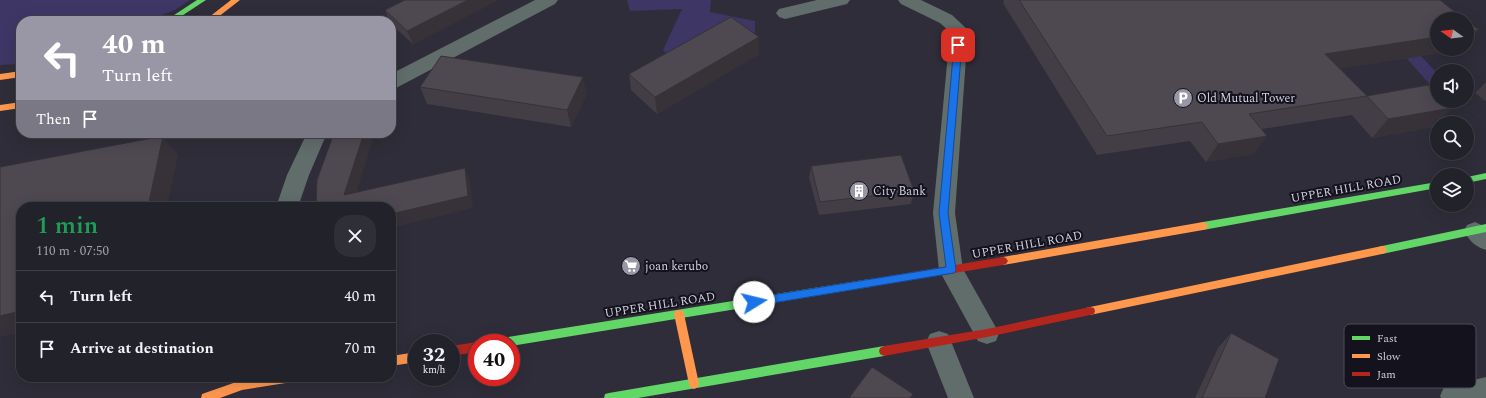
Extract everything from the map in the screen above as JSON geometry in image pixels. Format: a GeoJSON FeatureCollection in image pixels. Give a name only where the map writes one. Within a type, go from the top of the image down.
{"type":"FeatureCollection","features":[{"type":"Feature","properties":{"kind":"street"},"geometry":{"type":"LineString","coordinates":[[176,16],[202,0]]}},
{"type":"Feature","properties":{"kind":"street"},"geometry":{"type":"LineString","coordinates":[[215,16],[236,0]]}},
{"type":"Feature","properties":{"kind":"street"},"geometry":{"type":"LineString","coordinates":[[396,79],[549,0]]}},
{"type":"Feature","properties":{"kind":"street"},"geometry":{"type":"LineString","coordinates":[[785,13],[841,0]]}},
{"type":"Feature","properties":{"kind":"street"},"geometry":{"type":"LineString","coordinates":[[907,0],[946,19],[959,30],[944,213],[951,270],[987,334]]}},
{"type":"Feature","properties":{"kind":"street"},"geometry":{"type":"LineString","coordinates":[[0,77],[16,75]]}},
{"type":"Feature","properties":{"kind":"street"},"geometry":{"type":"LineString","coordinates":[[0,108],[16,106]]}},
{"type":"Feature","properties":{"kind":"street"},"geometry":{"type":"LineString","coordinates":[[289,202],[298,175],[315,138]]}},
{"type":"Feature","properties":{"kind":"street"},"geometry":{"type":"LineString","coordinates":[[1474,179],[1486,176]]}},
{"type":"Feature","properties":{"kind":"street","name":"UPPER HILL ROAD"},"geometry":{"type":"LineString","coordinates":[[520,340],[951,270],[1430,186]]}},
{"type":"Feature","properties":{"kind":"street"},"geometry":{"type":"LineString","coordinates":[[608,398],[987,334],[1482,233]]}},
{"type":"Feature","properties":{"kind":"street"},"geometry":{"type":"LineString","coordinates":[[679,314],[694,384]]}},
{"type":"Feature","properties":{"kind":"street"},"geometry":{"type":"LineString","coordinates":[[940,342],[961,398]]}},
{"type":"Feature","properties":{"kind":"street"},"geometry":{"type":"LineString","coordinates":[[396,360],[408,358]]}},
{"type":"Feature","properties":{"kind":"street"},"geometry":{"type":"LineString","coordinates":[[206,398],[243,387],[268,382]]}},
{"type":"Feature","properties":{"kind":"street"},"geometry":{"type":"LineString","coordinates":[[1453,396],[1486,389]]}},
{"type":"Feature","properties":{"kind":"shaded area"},"geometry":{"type":"Polygon","coordinates":[[[0,0],[190,0],[175,10],[159,16],[16,16],[16,64],[0,65],[0,0]]]}},
{"type":"Feature","properties":{"kind":"shaded area"},"geometry":{"type":"Polygon","coordinates":[[[627,0],[711,0],[710,12],[755,21],[755,33],[727,26],[668,55],[663,50],[682,9],[630,11],[627,0]]]}},
{"type":"Feature","properties":{"kind":"shaded area"},"geometry":{"type":"Polygon","coordinates":[[[1418,53],[1430,66],[1430,85],[1403,54],[1418,53]]]}},
{"type":"Feature","properties":{"kind":"building"},"geometry":{"type":"Polygon","coordinates":[[[405,0],[468,0],[407,31],[396,20],[396,16],[391,16],[385,10],[405,0]]]}},
{"type":"Feature","properties":{"kind":"building","name":"Old Mutual Tower"},"geometry":{"type":"Polygon","coordinates":[[[1019,0],[1440,0],[1455,12],[1430,12],[1430,38],[1325,54],[1367,96],[1249,114],[1267,136],[1218,144],[1202,122],[1107,136],[1019,0]]]}},
{"type":"Feature","properties":{"kind":"building"},"geometry":{"type":"Polygon","coordinates":[[[731,17],[759,37],[655,97],[629,74],[731,17]]]}},
{"type":"Feature","properties":{"kind":"building"},"geometry":{"type":"Polygon","coordinates":[[[1474,26],[1479,30],[1474,31],[1474,26]]]}},
{"type":"Feature","properties":{"kind":"building"},"geometry":{"type":"Polygon","coordinates":[[[441,56],[583,77],[567,110],[420,87],[441,56]]]}},
{"type":"Feature","properties":{"kind":"building"},"geometry":{"type":"Polygon","coordinates":[[[1428,85],[1430,87],[1430,108],[1452,108],[1388,119],[1367,96],[1428,85]]]}},
{"type":"Feature","properties":{"kind":"building"},"geometry":{"type":"Polygon","coordinates":[[[152,138],[163,138],[149,202],[16,202],[16,312],[0,316],[0,167],[152,138]]]}},
{"type":"Feature","properties":{"kind":"building"},"geometry":{"type":"Polygon","coordinates":[[[332,138],[362,138],[344,195],[465,168],[468,196],[396,213],[396,202],[316,202],[317,180],[332,138]]]}},
{"type":"Feature","properties":{"kind":"building","name":"City Bank"},"geometry":{"type":"Polygon","coordinates":[[[901,155],[914,191],[820,202],[811,166],[901,155]]]}},
{"type":"Feature","properties":{"kind":"building"},"geometry":{"type":"Polygon","coordinates":[[[1231,333],[1279,359],[1265,398],[1202,398],[1231,333]]]}},
{"type":"Feature","properties":{"kind":"building"},"geometry":{"type":"Polygon","coordinates":[[[872,367],[913,394],[910,398],[849,398],[872,367]]]}},
{"type":"Feature","properties":{"kind":"traffic: fast"},"geometry":{"type":"LineString","coordinates":[[177,16],[202,0]]}},
{"type":"Feature","properties":{"kind":"traffic: fast"},"geometry":{"type":"LineString","coordinates":[[1474,179],[1486,176]]}},
{"type":"Feature","properties":{"kind":"traffic: fast"},"geometry":{"type":"LineString","coordinates":[[1203,226],[1430,186]]}},
{"type":"Feature","properties":{"kind":"traffic: fast"},"geometry":{"type":"LineString","coordinates":[[1382,250],[1486,228]]}},
{"type":"Feature","properties":{"kind":"traffic: fast"},"geometry":{"type":"LineString","coordinates":[[520,340],[870,283]]}},
{"type":"Feature","properties":{"kind":"traffic: fast"},"geometry":{"type":"LineString","coordinates":[[609,398],[884,351]]}},
{"type":"Feature","properties":{"kind":"traffic: slow"},"geometry":{"type":"LineString","coordinates":[[215,16],[236,0]]}},
{"type":"Feature","properties":{"kind":"traffic: slow"},"geometry":{"type":"LineString","coordinates":[[0,77],[16,75]]}},
{"type":"Feature","properties":{"kind":"traffic: slow"},"geometry":{"type":"LineString","coordinates":[[0,108],[16,106]]}},
{"type":"Feature","properties":{"kind":"traffic: slow"},"geometry":{"type":"LineString","coordinates":[[1003,261],[1203,226]]}},
{"type":"Feature","properties":{"kind":"traffic: slow"},"geometry":{"type":"LineString","coordinates":[[1090,311],[1382,250]]}},
{"type":"Feature","properties":{"kind":"traffic: slow"},"geometry":{"type":"LineString","coordinates":[[679,314],[694,384]]}},
{"type":"Feature","properties":{"kind":"traffic: slow"},"geometry":{"type":"LineString","coordinates":[[396,360],[408,358]]}},
{"type":"Feature","properties":{"kind":"traffic: slow"},"geometry":{"type":"LineString","coordinates":[[206,398],[242,385],[261,382]]}},
{"type":"Feature","properties":{"kind":"traffic: jam"},"geometry":{"type":"LineString","coordinates":[[870,283],[1003,261]]}},
{"type":"Feature","properties":{"kind":"traffic: jam"},"geometry":{"type":"LineString","coordinates":[[884,351],[987,333],[1090,311]]}},
{"type":"Feature","properties":{"kind":"traffic: jam"},"geometry":{"type":"LineString","coordinates":[[460,350],[468,348]]}},
{"type":"Feature","properties":{"kind":"place","name":"Old Mutual Tower"},"geometry":{"type":"Point","coordinates":[1183,98]}},
{"type":"Feature","properties":{"kind":"place","name":"City Bank"},"geometry":{"type":"Point","coordinates":[859,191]}},
{"type":"Feature","properties":{"kind":"place","name":"joan kerubo"},"geometry":{"type":"Point","coordinates":[631,266]}},
{"type":"Feature","properties":{"kind":"route"},"geometry":{"type":"LineString","coordinates":[[754,302],[951,270],[944,213],[958,45]]}}]}
